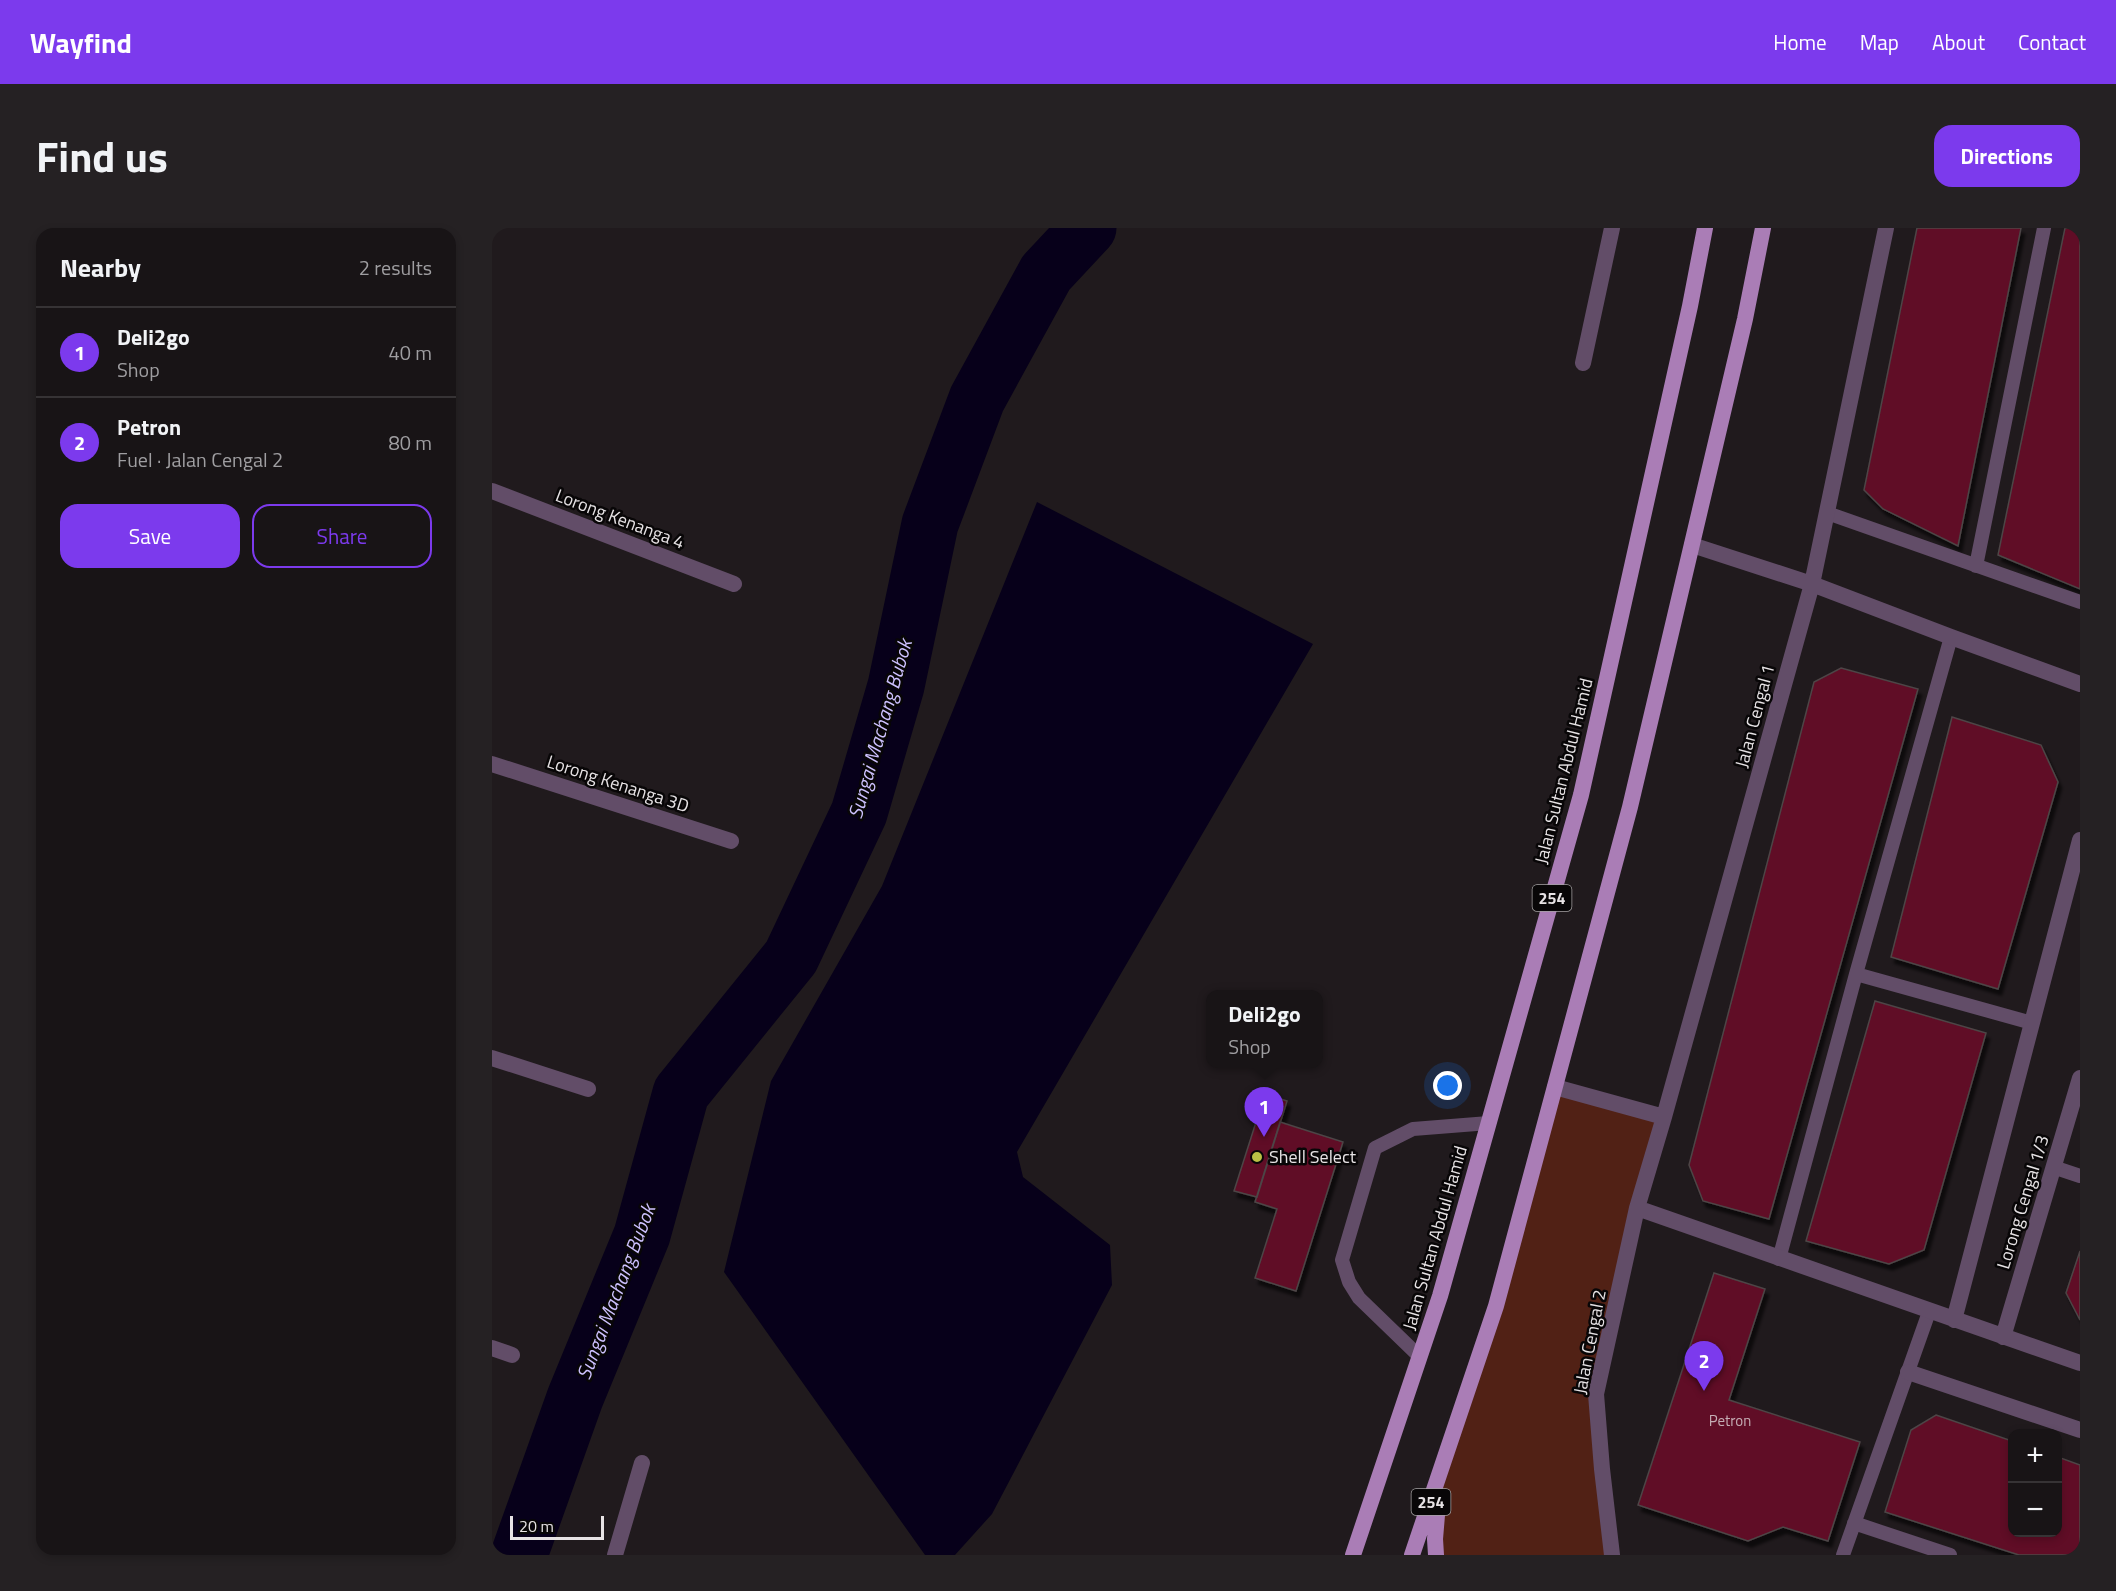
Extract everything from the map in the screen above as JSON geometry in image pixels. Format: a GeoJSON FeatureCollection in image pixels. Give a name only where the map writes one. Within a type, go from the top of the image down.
{"type":"FeatureCollection","features":[{"type":"Feature","properties":{"kind":"main road","name":"Jalan Sultan Abdul Hamid"},"geometry":{"type":"LineString","coordinates":[[1353,1555],[1440,1296],[1581,795],[1705,228]]}},
{"type":"Feature","properties":{"kind":"main road","name":"254"},"geometry":{"type":"LineString","coordinates":[[1412,1555],[1496,1306],[1630,807],[1745,319],[1763,228]]}},
{"type":"Feature","properties":{"kind":"main road"},"geometry":{"type":"LineString","coordinates":[[1436,1555],[1436,1516],[1449,1449]]}},
{"type":"Feature","properties":{"kind":"street"},"geometry":{"type":"LineString","coordinates":[[1583,363],[1612,228]]}},
{"type":"Feature","properties":{"kind":"street","name":"Jalan Cengal 1"},"geometry":{"type":"LineString","coordinates":[[1637,1208],[1812,584],[1886,228]]}},
{"type":"Feature","properties":{"kind":"street","name":"Lorong Kenanga 4"},"geometry":{"type":"LineString","coordinates":[[492,491],[734,584]]}},
{"type":"Feature","properties":{"kind":"street"},"geometry":{"type":"LineString","coordinates":[[1692,545],[1812,584],[2080,684]]}},
{"type":"Feature","properties":{"kind":"street","name":"Lorong Kenanga 3D"},"geometry":{"type":"LineString","coordinates":[[492,764],[731,841]]}},
{"type":"Feature","properties":{"kind":"street"},"geometry":{"type":"LineString","coordinates":[[1954,1320],[2080,840]]}},
{"type":"Feature","properties":{"kind":"street"},"geometry":{"type":"LineString","coordinates":[[492,1058],[588,1089]]}},
{"type":"Feature","properties":{"kind":"street","name":"Lorong Cengal 1/3"},"geometry":{"type":"LineString","coordinates":[[2002,1337],[2080,1078]]}},
{"type":"Feature","properties":{"kind":"street"},"geometry":{"type":"LineString","coordinates":[[1555,1087],[1664,1117]]}},
{"type":"Feature","properties":{"kind":"street"},"geometry":{"type":"LineString","coordinates":[[1637,1208],[2080,1363]]}},
{"type":"Feature","properties":{"kind":"street","name":"Jalan Cengal 2"},"geometry":{"type":"LineString","coordinates":[[1611,1555],[1596,1394],[1637,1208]]}},
{"type":"Feature","properties":{"kind":"street"},"geometry":{"type":"LineString","coordinates":[[492,1348],[512,1355]]}},
{"type":"Feature","properties":{"kind":"street"},"geometry":{"type":"LineString","coordinates":[[1908,1372],[2080,1430]]}},
{"type":"Feature","properties":{"kind":"street"},"geometry":{"type":"LineString","coordinates":[[615,1555],[642,1463]]}},
{"type":"Feature","properties":{"kind":"lane"},"geometry":{"type":"LineString","coordinates":[[1977,566],[2044,228]]}},
{"type":"Feature","properties":{"kind":"lane"},"geometry":{"type":"LineString","coordinates":[[1827,513],[2080,602]]}},
{"type":"Feature","properties":{"kind":"lane"},"geometry":{"type":"LineString","coordinates":[[1779,1259],[1951,637]]}},
{"type":"Feature","properties":{"kind":"lane"},"geometry":{"type":"LineString","coordinates":[[1856,974],[2032,1023]]}},
{"type":"Feature","properties":{"kind":"lane"},"geometry":{"type":"LineString","coordinates":[[1420,1357],[1359,1298],[1349,1282],[1342,1260],[1375,1148],[1413,1129],[1489,1123]]}},
{"type":"Feature","properties":{"kind":"lane"},"geometry":{"type":"LineString","coordinates":[[2053,1167],[2080,1176]]}},
{"type":"Feature","properties":{"kind":"lane"},"geometry":{"type":"LineString","coordinates":[[1843,1555],[1929,1312]]}},
{"type":"Feature","properties":{"kind":"lane"},"geometry":{"type":"LineString","coordinates":[[1854,1523],[1950,1555]]}},
{"type":"Feature","properties":{"kind":"shaded area"},"geometry":{"type":"Polygon","coordinates":[[[1037,502],[1313,644],[1017,1152],[1023,1177],[1110,1245],[1112,1285],[992,1514],[955,1555],[925,1555],[724,1272],[771,1081],[882,886],[1037,502]]]}},
{"type":"Feature","properties":{"kind":"shaded area"},"geometry":{"type":"Polygon","coordinates":[[[1555,1087],[1664,1117],[1596,1394],[1612,1555],[1436,1555],[1436,1516],[1449,1449],[1555,1087]]]}},
{"type":"Feature","properties":{"kind":"building"},"geometry":{"type":"Polygon","coordinates":[[[1917,228],[2021,228],[1958,546],[1883,509],[1864,490],[1917,228]]]}},
{"type":"Feature","properties":{"kind":"building"},"geometry":{"type":"Polygon","coordinates":[[[2065,228],[2080,228],[2080,589],[1998,555],[2065,228]]]}},
{"type":"Feature","properties":{"kind":"building"},"geometry":{"type":"Polygon","coordinates":[[[1841,668],[1918,689],[1769,1219],[1703,1201],[1689,1165],[1814,682],[1841,668]]]}},
{"type":"Feature","properties":{"kind":"building"},"geometry":{"type":"Polygon","coordinates":[[[1952,717],[2041,745],[2058,782],[1998,989],[1891,957],[1952,717]]]}},
{"type":"Feature","properties":{"kind":"building"},"geometry":{"type":"Polygon","coordinates":[[[1875,1001],[1986,1033],[1924,1250],[1889,1264],[1806,1241],[1875,1001]]]}},
{"type":"Feature","properties":{"kind":"building","name":"Shell Select"},"geometry":{"type":"Polygon","coordinates":[[[1265,1094],[1287,1101],[1257,1197],[1234,1191],[1265,1094]]]}},
{"type":"Feature","properties":{"kind":"building"},"geometry":{"type":"Polygon","coordinates":[[[1280,1122],[1343,1142],[1296,1291],[1255,1278],[1277,1209],[1255,1202],[1280,1122]]]}},
{"type":"Feature","properties":{"kind":"building"},"geometry":{"type":"Polygon","coordinates":[[[2080,1251],[2080,1320],[2066,1293],[2080,1251]]]}},
{"type":"Feature","properties":{"kind":"building"},"geometry":{"type":"Polygon","coordinates":[[[1714,1273],[1765,1289],[1729,1400],[1860,1442],[1828,1541],[1783,1527],[1748,1541],[1638,1505],[1714,1273]]]}},
{"type":"Feature","properties":{"kind":"building"},"geometry":{"type":"Polygon","coordinates":[[[1936,1415],[2008,1440],[2008,1537],[2062,1537],[2062,1458],[2080,1465],[2080,1555],[2019,1555],[1885,1512],[1911,1430],[1936,1415]]]}},
{"type":"Feature","properties":{"kind":"waterway","name":"Sungai Machang Bubok"},"geometry":{"type":"LineString","coordinates":[[519,1555],[575,1398],[642,1235],[681,1093],[791,957],[859,813],[896,686],[930,524],[977,399],[1046,273],[1088,228]]}},
{"type":"Feature","properties":{"kind":"place","name":"Deli2go"},"geometry":{"type":"Point","coordinates":[1264,1137]}},
{"type":"Feature","properties":{"kind":"place","name":"Shell Select"},"geometry":{"type":"Point","coordinates":[1257,1157]}},
{"type":"Feature","properties":{"kind":"place","name":"Petron"},"geometry":{"type":"Point","coordinates":[1704,1391]}}]}
